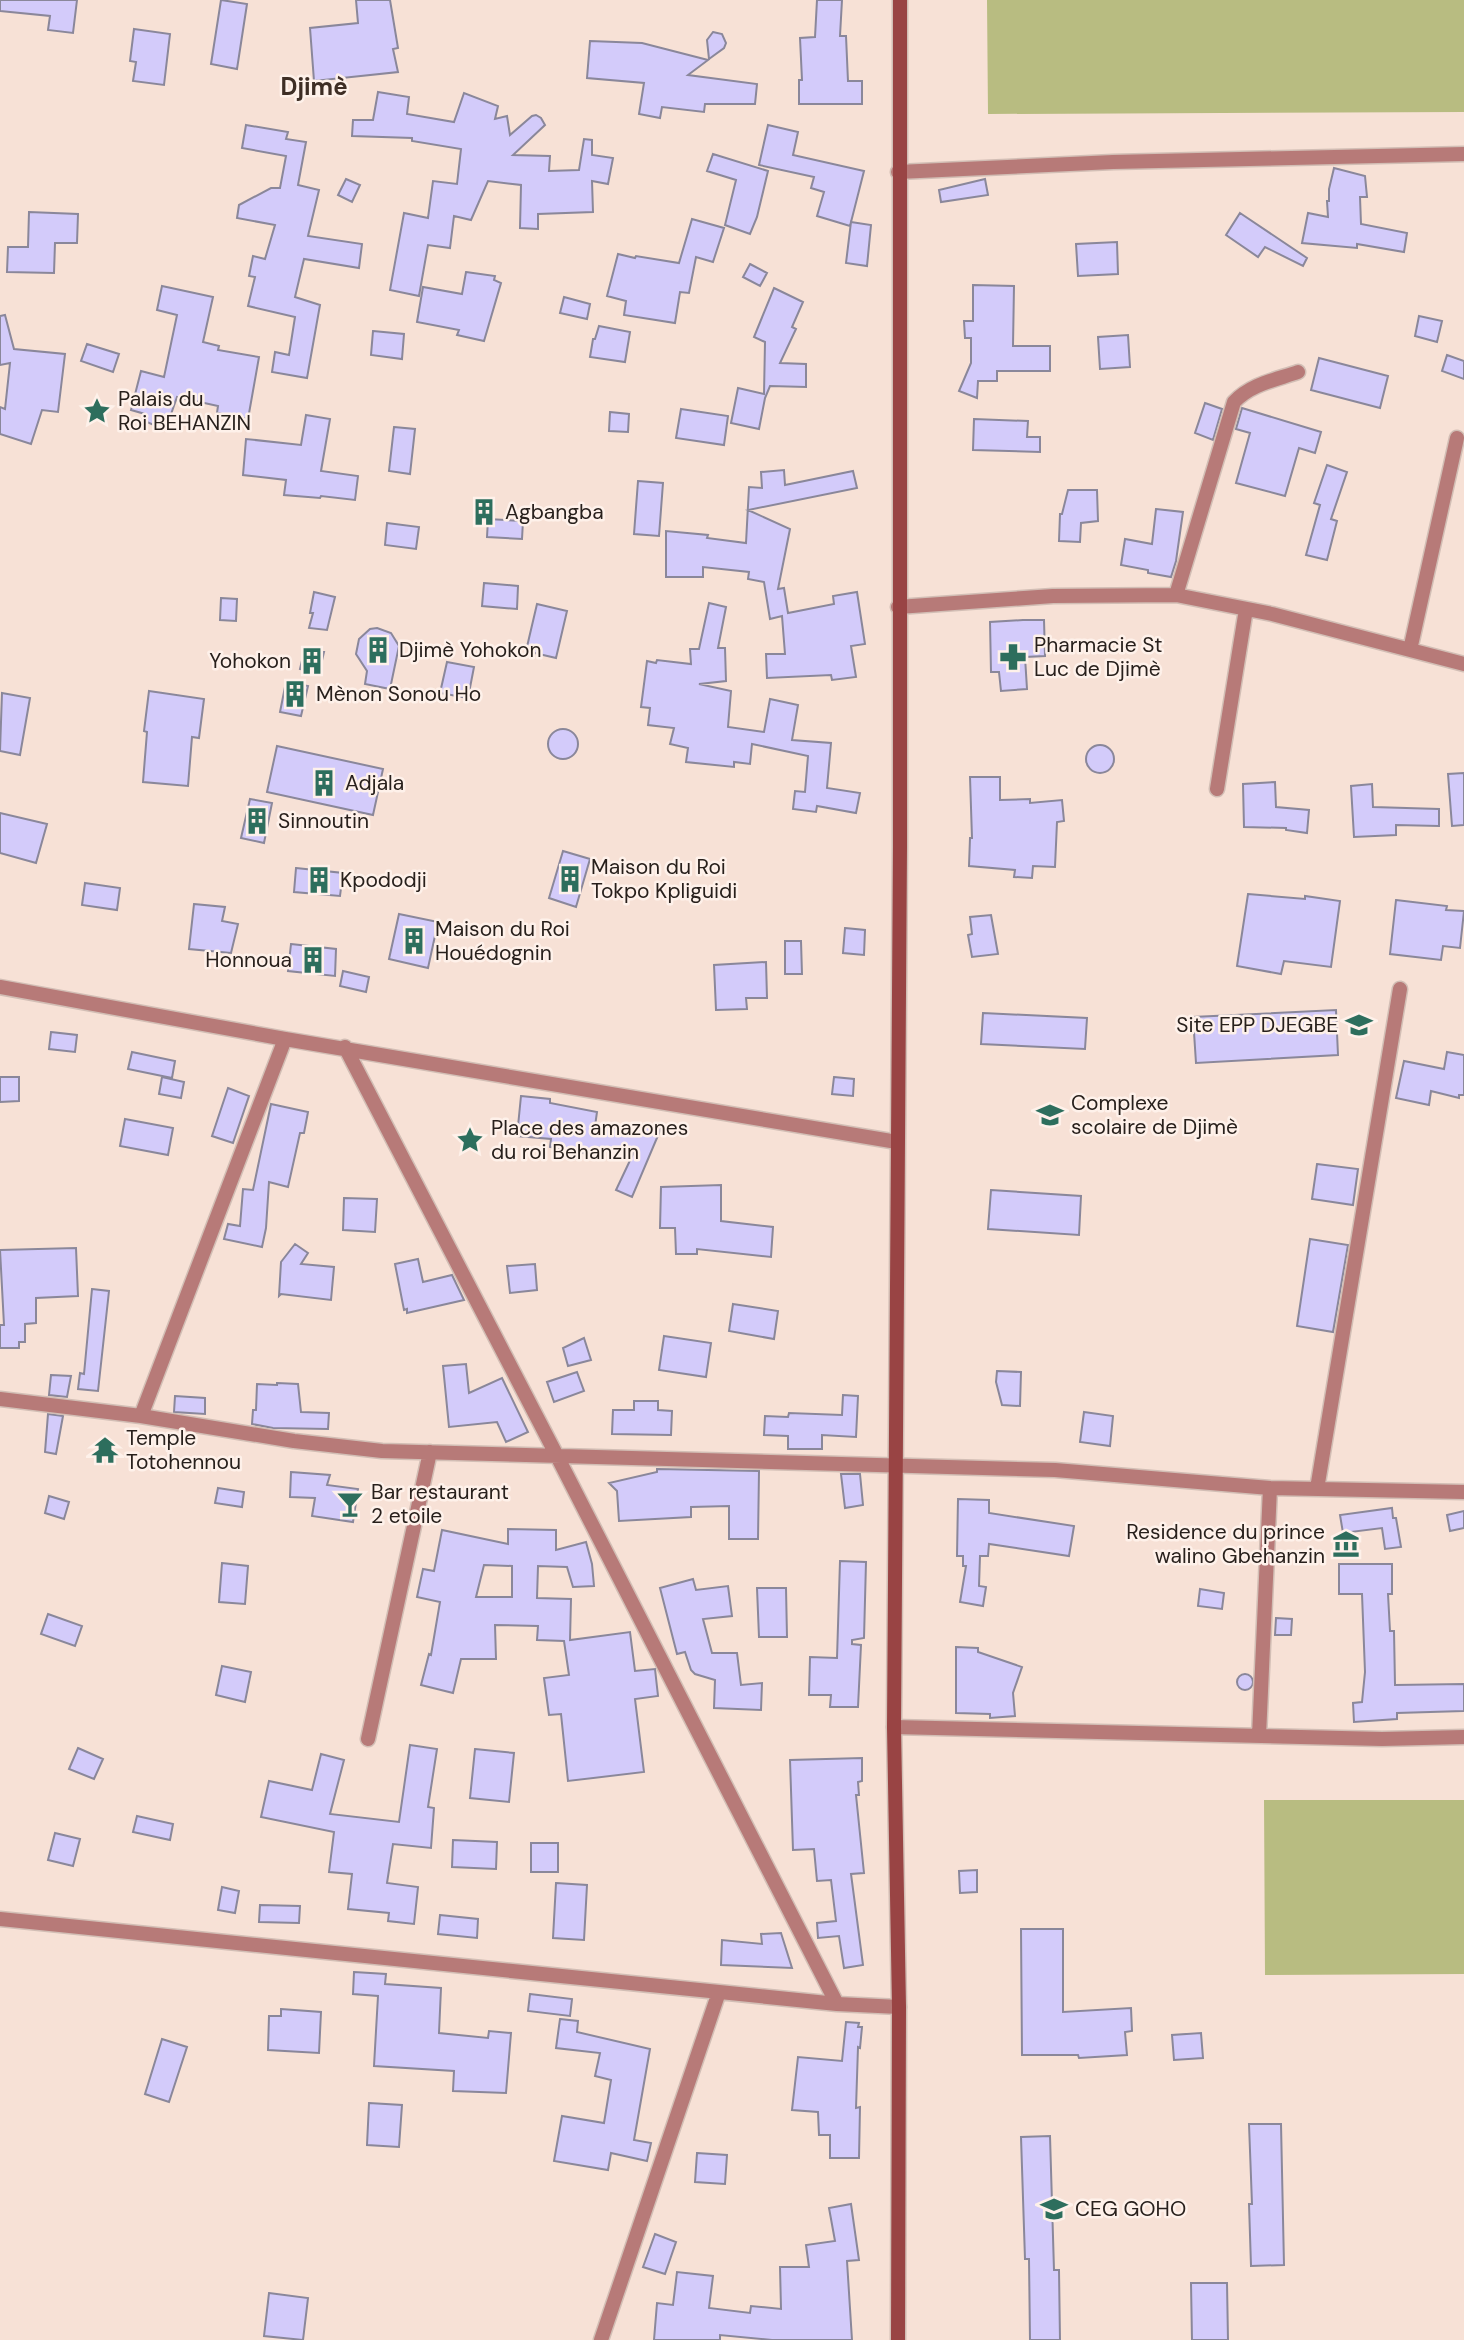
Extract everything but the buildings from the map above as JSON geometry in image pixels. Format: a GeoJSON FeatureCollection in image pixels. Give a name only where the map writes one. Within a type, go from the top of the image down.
{"type":"FeatureCollection","features":[{"type":"Feature","properties":{"kind":"street"},"geometry":{"type":"LineString","coordinates":[[898,2340],[899,2007],[894,1727],[900,860],[900,0]]}},
{"type":"Feature","properties":{"kind":"street"},"geometry":{"type":"LineString","coordinates":[[898,172],[1113,162],[1464,154]]}},
{"type":"Feature","properties":{"kind":"street"},"geometry":{"type":"LineString","coordinates":[[1176,595],[1234,402],[1255,386],[1298,372]]}},
{"type":"Feature","properties":{"kind":"street"},"geometry":{"type":"LineString","coordinates":[[1410,650],[1457,438]]}},
{"type":"Feature","properties":{"kind":"street"},"geometry":{"type":"LineString","coordinates":[[898,607],[1052,596],[1176,595],[1245,609],[1464,664]]}},
{"type":"Feature","properties":{"kind":"street"},"geometry":{"type":"LineString","coordinates":[[1217,789],[1245,609]]}},
{"type":"Feature","properties":{"kind":"street"},"geometry":{"type":"LineString","coordinates":[[0,988],[897,1142]]}},
{"type":"Feature","properties":{"kind":"street"},"geometry":{"type":"LineString","coordinates":[[1317,1489],[1400,989]]}},
{"type":"Feature","properties":{"kind":"street"},"geometry":{"type":"LineString","coordinates":[[141,1416],[285,1039]]}},
{"type":"Feature","properties":{"kind":"street"},"geometry":{"type":"LineString","coordinates":[[345,1047],[837,2004]]}},
{"type":"Feature","properties":{"kind":"street"},"geometry":{"type":"LineString","coordinates":[[0,1399],[141,1416],[294,1441],[382,1451],[1055,1470],[1270,1488],[1464,1492]]}},
{"type":"Feature","properties":{"kind":"street"},"geometry":{"type":"LineString","coordinates":[[368,1739],[430,1452]]}},
{"type":"Feature","properties":{"kind":"street"},"geometry":{"type":"LineString","coordinates":[[1259,1736],[1270,1488]]}},
{"type":"Feature","properties":{"kind":"street"},"geometry":{"type":"LineString","coordinates":[[894,1727],[1382,1739],[1464,1737]]}},
{"type":"Feature","properties":{"kind":"street"},"geometry":{"type":"LineString","coordinates":[[0,1919],[837,2004],[899,2007]]}},
{"type":"Feature","properties":{"kind":"street"},"geometry":{"type":"LineString","coordinates":[[601,2340],[719,1992]]}},
{"type":"Feature","properties":{"kind":"green space"},"geometry":{"type":"Polygon","coordinates":[[[987,0],[1464,0],[1464,112],[988,114],[987,0]]]}},
{"type":"Feature","properties":{"kind":"green space"},"geometry":{"type":"Polygon","coordinates":[[[1264,1800],[1464,1800],[1464,1974],[1265,1975],[1264,1800]]]}},
{"type":"Feature","properties":{"kind":"place","name":"Palais du Roi BEHANZIN"},"geometry":{"type":"Point","coordinates":[97,411]}},
{"type":"Feature","properties":{"kind":"place","name":"Agbangba"},"geometry":{"type":"Point","coordinates":[484,512]}},
{"type":"Feature","properties":{"kind":"place","name":"Djimè Yohokon"},"geometry":{"type":"Point","coordinates":[378,650]}},
{"type":"Feature","properties":{"kind":"place","name":"Pharmacie St Luc de Djimè"},"geometry":{"type":"Point","coordinates":[1013,657]}},
{"type":"Feature","properties":{"kind":"place","name":"Yohokon"},"geometry":{"type":"Point","coordinates":[312,661]}},
{"type":"Feature","properties":{"kind":"place","name":"Mènon Sonou Ho"},"geometry":{"type":"Point","coordinates":[295,694]}},
{"type":"Feature","properties":{"kind":"place","name":"Adjala"},"geometry":{"type":"Point","coordinates":[324,783]}},
{"type":"Feature","properties":{"kind":"place","name":"Sinnoutin"},"geometry":{"type":"Point","coordinates":[257,821]}},
{"type":"Feature","properties":{"kind":"place","name":"Maison du Roi Tokpo Kpliguidi"},"geometry":{"type":"Point","coordinates":[570,879]}},
{"type":"Feature","properties":{"kind":"place","name":"Kpododji"},"geometry":{"type":"Point","coordinates":[319,880]}},
{"type":"Feature","properties":{"kind":"place","name":"Maison du Roi Houédognin"},"geometry":{"type":"Point","coordinates":[414,941]}},
{"type":"Feature","properties":{"kind":"place","name":"Honnoua"},"geometry":{"type":"Point","coordinates":[313,960]}},
{"type":"Feature","properties":{"kind":"place","name":"Site EPP DJEGBE"},"geometry":{"type":"Point","coordinates":[1359,1025]}},
{"type":"Feature","properties":{"kind":"place","name":"Complexe scolaire de Djimè"},"geometry":{"type":"Point","coordinates":[1050,1115]}},
{"type":"Feature","properties":{"kind":"place","name":"Place des amazones du roi Behanzin"},"geometry":{"type":"Point","coordinates":[470,1140]}},
{"type":"Feature","properties":{"kind":"place","name":"Temple Totohennou"},"geometry":{"type":"Point","coordinates":[105,1450]}},
{"type":"Feature","properties":{"kind":"place","name":"Bar restaurant 2 etoile"},"geometry":{"type":"Point","coordinates":[350,1504]}},
{"type":"Feature","properties":{"kind":"place","name":"Residence du prince walino Gbehanzin"},"geometry":{"type":"Point","coordinates":[1346,1544]}},
{"type":"Feature","properties":{"kind":"place","name":"CEG GOHO"},"geometry":{"type":"Point","coordinates":[1054,2209]}},
{"type":"Feature","properties":{"kind":"district","name":"Djimè"},"geometry":{"type":"Point","coordinates":[314,87]}}]}
